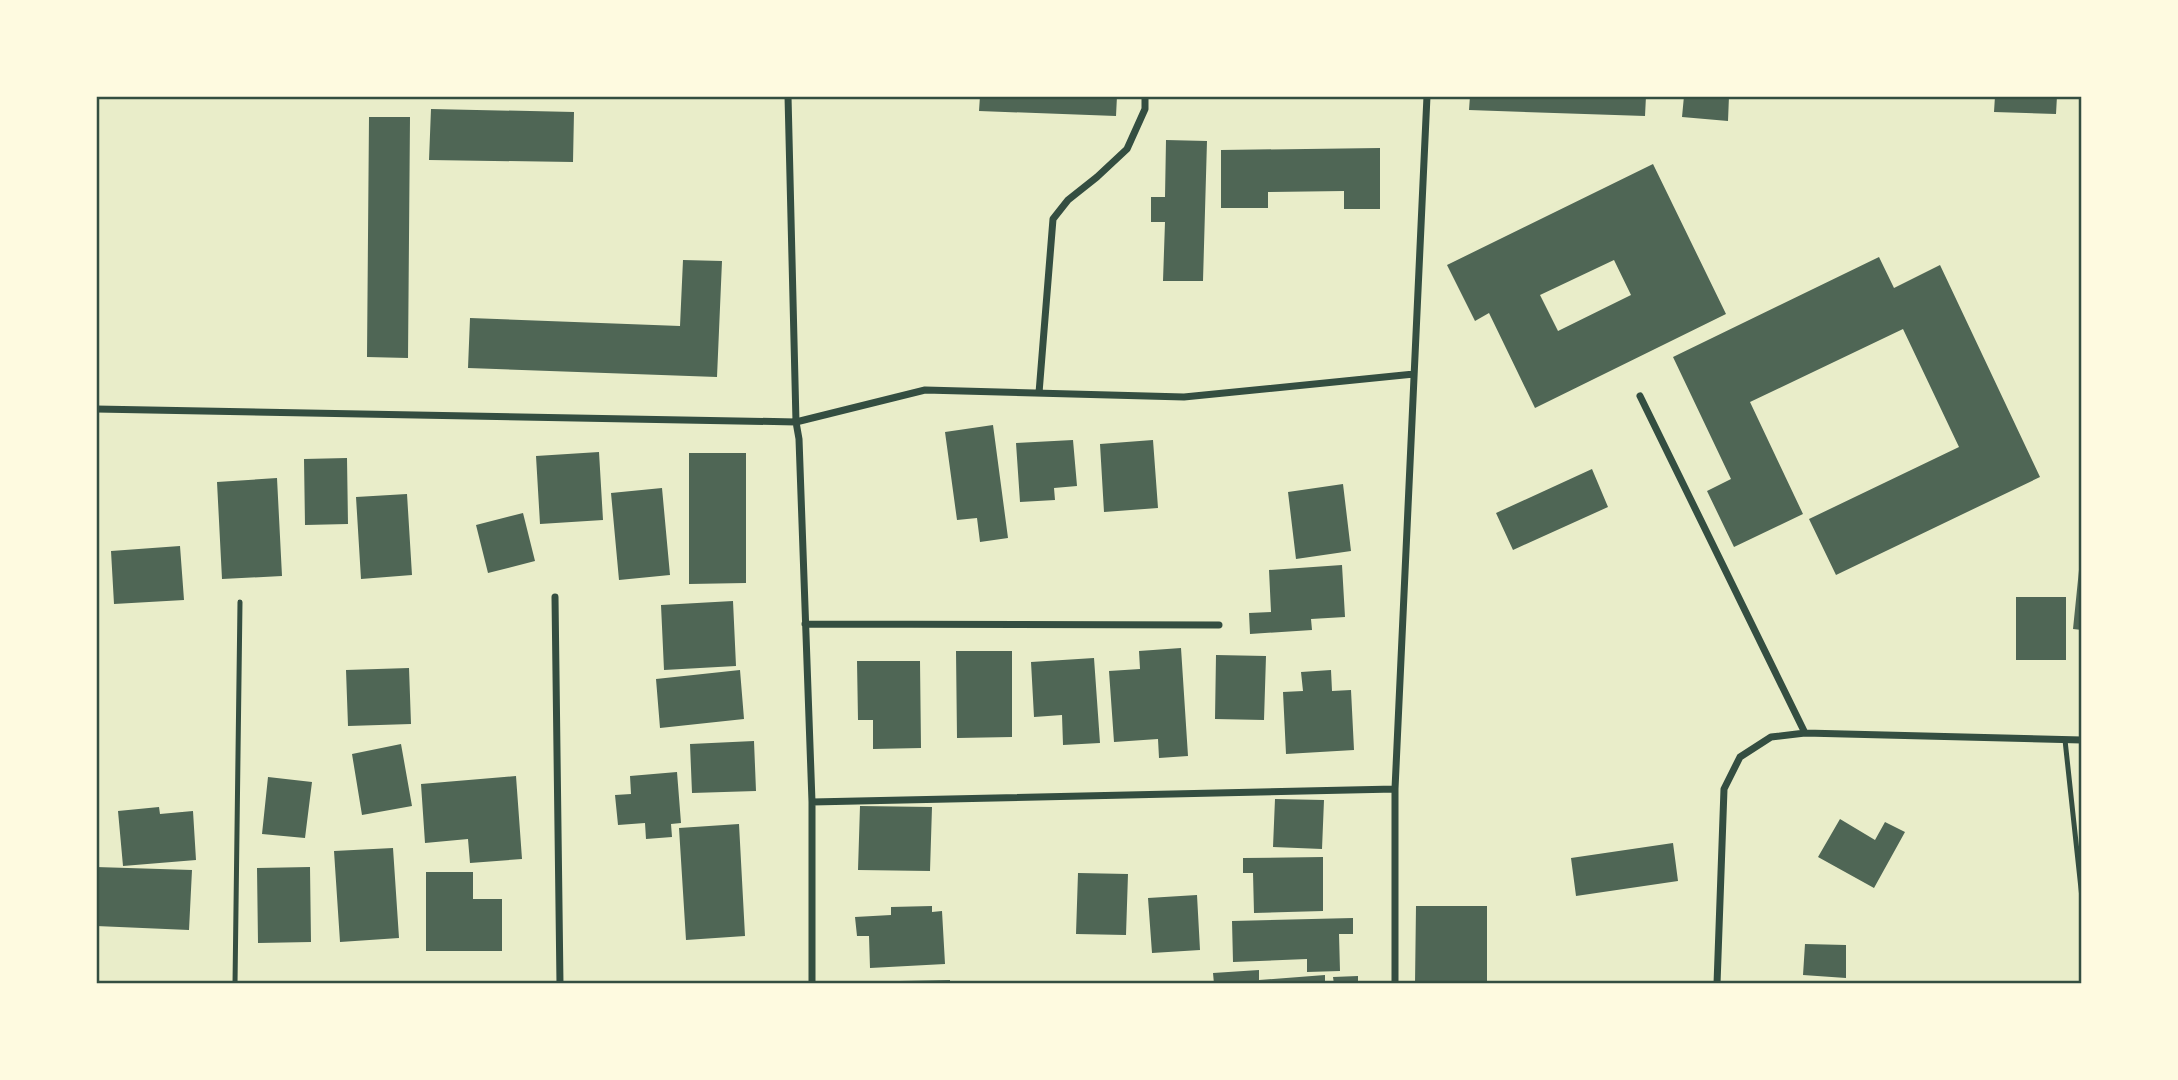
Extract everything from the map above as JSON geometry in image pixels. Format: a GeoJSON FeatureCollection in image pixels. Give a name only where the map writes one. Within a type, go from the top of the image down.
{"type":"FeatureCollection","features":[{"type":"Feature","properties":{"kind":"street"},"geometry":{"type":"LineString","coordinates":[[788,96],[796,422],[799,439],[812,802],[812,984]]}},
{"type":"Feature","properties":{"kind":"street"},"geometry":{"type":"LineString","coordinates":[[1039,393],[1053,219],[1068,200],[1127,149],[1145,109],[1146,96]]}},
{"type":"Feature","properties":{"kind":"street"},"geometry":{"type":"LineString","coordinates":[[1395,984],[1395,789],[1427,96]]}},
{"type":"Feature","properties":{"kind":"street"},"geometry":{"type":"LineString","coordinates":[[96,409],[796,422],[925,390],[1184,397],[1414,374]]}},
{"type":"Feature","properties":{"kind":"street"},"geometry":{"type":"LineString","coordinates":[[1640,396],[1805,733]]}},
{"type":"Feature","properties":{"kind":"street"},"geometry":{"type":"LineString","coordinates":[[555,597],[561,984]]}},
{"type":"Feature","properties":{"kind":"street"},"geometry":{"type":"LineString","coordinates":[[805,624],[1219,625]]}},
{"type":"Feature","properties":{"kind":"street"},"geometry":{"type":"LineString","coordinates":[[1717,984],[1724,789],[1740,757],[1772,737],[1805,733],[2082,740]]}},
{"type":"Feature","properties":{"kind":"street"},"geometry":{"type":"LineString","coordinates":[[812,802],[1395,789]]}},
{"type":"Feature","properties":{"kind":"lane"},"geometry":{"type":"LineString","coordinates":[[235,984],[240,602]]}},
{"type":"Feature","properties":{"kind":"lane"},"geometry":{"type":"LineString","coordinates":[[2065,740],[2082,898]]}},
{"type":"Feature","properties":{"kind":"building"},"geometry":{"type":"Polygon","coordinates":[[[980,96],[1117,96],[1116,116],[979,111],[980,96]]]}},
{"type":"Feature","properties":{"kind":"building"},"geometry":{"type":"Polygon","coordinates":[[[1470,96],[1646,96],[1645,116],[1469,110],[1470,96]]]}},
{"type":"Feature","properties":{"kind":"building"},"geometry":{"type":"Polygon","coordinates":[[[1684,96],[1729,96],[1728,121],[1682,117],[1684,96]]]}},
{"type":"Feature","properties":{"kind":"building"},"geometry":{"type":"Polygon","coordinates":[[[1995,96],[2057,96],[2056,114],[1994,112],[1995,96]]]}},
{"type":"Feature","properties":{"kind":"building"},"geometry":{"type":"Polygon","coordinates":[[[431,109],[574,112],[573,162],[429,160],[431,109]]]}},
{"type":"Feature","properties":{"kind":"building"},"geometry":{"type":"Polygon","coordinates":[[[369,117],[410,117],[408,358],[367,357],[369,117]]]}},
{"type":"Feature","properties":{"kind":"building"},"geometry":{"type":"Polygon","coordinates":[[[1166,140],[1207,141],[1203,281],[1163,281],[1165,222],[1151,222],[1151,197],[1165,197],[1166,140]]]}},
{"type":"Feature","properties":{"kind":"building"},"geometry":{"type":"Polygon","coordinates":[[[1380,148],[1380,209],[1344,209],[1344,191],[1268,192],[1268,208],[1221,208],[1221,150],[1380,148]]]}},
{"type":"Feature","properties":{"kind":"building"},"geometry":{"type":"Polygon","coordinates":[[[1653,164],[1726,314],[1535,408],[1489,313],[1475,321],[1447,265],[1653,164]],[[1614,260],[1540,295],[1558,331],[1631,295],[1614,260]]]}},
{"type":"Feature","properties":{"kind":"building"},"geometry":{"type":"Polygon","coordinates":[[[1879,257],[1894,288],[1940,265],[2040,477],[1836,575],[1809,519],[1959,447],[1903,329],[1750,402],[1803,514],[1734,547],[1707,491],[1731,479],[1673,357],[1879,257]]]}},
{"type":"Feature","properties":{"kind":"building"},"geometry":{"type":"Polygon","coordinates":[[[683,260],[722,261],[717,377],[468,368],[470,318],[680,326],[683,260]]]}},
{"type":"Feature","properties":{"kind":"building"},"geometry":{"type":"Polygon","coordinates":[[[993,425],[1008,538],[980,542],[977,518],[957,520],[945,432],[993,425]]]}},
{"type":"Feature","properties":{"kind":"building"},"geometry":{"type":"Polygon","coordinates":[[[1073,440],[1077,486],[1054,488],[1055,500],[1020,502],[1016,443],[1073,440]]]}},
{"type":"Feature","properties":{"kind":"building"},"geometry":{"type":"Polygon","coordinates":[[[1153,440],[1158,508],[1104,512],[1100,444],[1153,440]]]}},
{"type":"Feature","properties":{"kind":"building"},"geometry":{"type":"Polygon","coordinates":[[[599,452],[603,520],[540,524],[536,456],[599,452]]]}},
{"type":"Feature","properties":{"kind":"building"},"geometry":{"type":"Polygon","coordinates":[[[689,453],[746,453],[746,583],[689,584],[689,453]]]}},
{"type":"Feature","properties":{"kind":"building"},"geometry":{"type":"Polygon","coordinates":[[[347,458],[348,524],[305,525],[304,459],[347,458]]]}},
{"type":"Feature","properties":{"kind":"building"},"geometry":{"type":"Polygon","coordinates":[[[1592,469],[1608,507],[1513,550],[1496,513],[1592,469]]]}},
{"type":"Feature","properties":{"kind":"building"},"geometry":{"type":"Polygon","coordinates":[[[277,478],[282,576],[222,579],[217,482],[277,478]]]}},
{"type":"Feature","properties":{"kind":"building"},"geometry":{"type":"Polygon","coordinates":[[[1343,484],[1351,551],[1296,559],[1288,492],[1343,484]]]}},
{"type":"Feature","properties":{"kind":"building"},"geometry":{"type":"Polygon","coordinates":[[[662,488],[670,575],[619,580],[611,493],[662,488]]]}},
{"type":"Feature","properties":{"kind":"building"},"geometry":{"type":"Polygon","coordinates":[[[407,494],[412,575],[361,579],[356,497],[407,494]]]}},
{"type":"Feature","properties":{"kind":"building"},"geometry":{"type":"Polygon","coordinates":[[[523,513],[535,561],[488,573],[476,525],[523,513]]]}},
{"type":"Feature","properties":{"kind":"building"},"geometry":{"type":"Polygon","coordinates":[[[180,546],[184,600],[114,604],[111,551],[180,546]]]}},
{"type":"Feature","properties":{"kind":"building"},"geometry":{"type":"Polygon","coordinates":[[[2082,560],[2082,630],[2073,629],[2082,560]]]}},
{"type":"Feature","properties":{"kind":"building"},"geometry":{"type":"Polygon","coordinates":[[[1342,565],[1345,617],[1311,619],[1312,630],[1250,634],[1249,613],[1271,612],[1269,570],[1342,565]]]}},
{"type":"Feature","properties":{"kind":"building"},"geometry":{"type":"Polygon","coordinates":[[[2016,597],[2066,597],[2066,660],[2016,660],[2016,597]]]}},
{"type":"Feature","properties":{"kind":"building"},"geometry":{"type":"Polygon","coordinates":[[[733,601],[736,666],[664,670],[661,605],[733,601]]]}},
{"type":"Feature","properties":{"kind":"building"},"geometry":{"type":"Polygon","coordinates":[[[1181,648],[1188,756],[1159,758],[1158,739],[1114,742],[1109,671],[1140,669],[1139,651],[1181,648]]]}},
{"type":"Feature","properties":{"kind":"building"},"geometry":{"type":"Polygon","coordinates":[[[956,651],[1012,651],[1012,737],[957,738],[956,651]]]}},
{"type":"Feature","properties":{"kind":"building"},"geometry":{"type":"Polygon","coordinates":[[[1216,655],[1266,656],[1264,720],[1215,719],[1216,655]]]}},
{"type":"Feature","properties":{"kind":"building"},"geometry":{"type":"Polygon","coordinates":[[[1094,658],[1100,743],[1063,745],[1062,715],[1034,717],[1031,662],[1094,658]]]}},
{"type":"Feature","properties":{"kind":"building"},"geometry":{"type":"Polygon","coordinates":[[[857,661],[920,661],[921,748],[873,749],[873,720],[858,720],[857,661]]]}},
{"type":"Feature","properties":{"kind":"building"},"geometry":{"type":"Polygon","coordinates":[[[409,668],[411,724],[348,726],[346,670],[409,668]]]}},
{"type":"Feature","properties":{"kind":"building"},"geometry":{"type":"Polygon","coordinates":[[[740,670],[744,719],[660,728],[656,679],[740,670]]]}},
{"type":"Feature","properties":{"kind":"building"},"geometry":{"type":"Polygon","coordinates":[[[1331,670],[1332,691],[1351,690],[1354,750],[1286,754],[1283,692],[1303,691],[1301,672],[1331,670]]]}},
{"type":"Feature","properties":{"kind":"building"},"geometry":{"type":"Polygon","coordinates":[[[754,741],[756,791],[692,793],[690,744],[754,741]]]}},
{"type":"Feature","properties":{"kind":"building"},"geometry":{"type":"Polygon","coordinates":[[[401,744],[412,806],[362,815],[352,754],[401,744]]]}},
{"type":"Feature","properties":{"kind":"building"},"geometry":{"type":"Polygon","coordinates":[[[677,772],[681,823],[671,824],[672,837],[646,839],[645,823],[618,825],[615,795],[631,794],[630,776],[677,772]]]}},
{"type":"Feature","properties":{"kind":"building"},"geometry":{"type":"Polygon","coordinates":[[[516,776],[522,859],[470,863],[468,839],[425,843],[421,784],[516,776]]]}},
{"type":"Feature","properties":{"kind":"building"},"geometry":{"type":"Polygon","coordinates":[[[268,777],[312,782],[305,838],[262,834],[268,777]]]}},
{"type":"Feature","properties":{"kind":"building"},"geometry":{"type":"Polygon","coordinates":[[[1275,799],[1324,800],[1322,849],[1273,847],[1275,799]]]}},
{"type":"Feature","properties":{"kind":"building"},"geometry":{"type":"Polygon","coordinates":[[[860,806],[932,807],[930,871],[858,870],[860,806]]]}},
{"type":"Feature","properties":{"kind":"building"},"geometry":{"type":"Polygon","coordinates":[[[159,807],[160,814],[193,811],[196,860],[123,866],[118,811],[159,807]]]}},
{"type":"Feature","properties":{"kind":"building"},"geometry":{"type":"Polygon","coordinates":[[[1840,819],[1875,840],[1885,822],[1905,832],[1874,888],[1818,857],[1840,819]]]}},
{"type":"Feature","properties":{"kind":"building"},"geometry":{"type":"Polygon","coordinates":[[[739,824],[745,936],[686,940],[679,828],[739,824]]]}},
{"type":"Feature","properties":{"kind":"building"},"geometry":{"type":"Polygon","coordinates":[[[1673,843],[1678,881],[1576,896],[1571,858],[1673,843]]]}},
{"type":"Feature","properties":{"kind":"building"},"geometry":{"type":"Polygon","coordinates":[[[393,848],[399,938],[340,942],[334,851],[393,848]]]}},
{"type":"Feature","properties":{"kind":"building"},"geometry":{"type":"Polygon","coordinates":[[[1323,857],[1323,911],[1254,913],[1253,873],[1243,873],[1243,858],[1323,857]]]}},
{"type":"Feature","properties":{"kind":"building"},"geometry":{"type":"Polygon","coordinates":[[[96,867],[192,870],[189,930],[96,926],[96,867]]]}},
{"type":"Feature","properties":{"kind":"building"},"geometry":{"type":"Polygon","coordinates":[[[310,867],[311,942],[258,943],[257,868],[310,867]]]}},
{"type":"Feature","properties":{"kind":"building"},"geometry":{"type":"Polygon","coordinates":[[[426,872],[473,872],[473,899],[502,899],[502,951],[426,951],[426,872]]]}},
{"type":"Feature","properties":{"kind":"building"},"geometry":{"type":"Polygon","coordinates":[[[1078,873],[1128,874],[1126,935],[1076,934],[1078,873]]]}},
{"type":"Feature","properties":{"kind":"building"},"geometry":{"type":"Polygon","coordinates":[[[1197,895],[1200,950],[1152,953],[1148,898],[1197,895]]]}},
{"type":"Feature","properties":{"kind":"building"},"geometry":{"type":"Polygon","coordinates":[[[932,906],[932,912],[942,911],[945,964],[870,968],[869,936],[857,936],[855,917],[891,915],[891,907],[932,906]]]}},
{"type":"Feature","properties":{"kind":"building"},"geometry":{"type":"Polygon","coordinates":[[[1416,906],[1487,906],[1487,984],[1415,984],[1416,906]]]}},
{"type":"Feature","properties":{"kind":"building"},"geometry":{"type":"Polygon","coordinates":[[[1353,918],[1353,934],[1339,934],[1340,971],[1307,972],[1307,959],[1233,962],[1232,921],[1353,918]]]}},
{"type":"Feature","properties":{"kind":"building"},"geometry":{"type":"Polygon","coordinates":[[[1805,944],[1846,945],[1846,978],[1803,975],[1805,944]]]}},
{"type":"Feature","properties":{"kind":"building"},"geometry":{"type":"Polygon","coordinates":[[[1259,970],[1259,980],[1325,975],[1325,984],[1214,984],[1213,973],[1259,970]]]}},
{"type":"Feature","properties":{"kind":"building"},"geometry":{"type":"Polygon","coordinates":[[[1358,976],[1358,984],[1334,984],[1333,977],[1358,976]]]}},
{"type":"Feature","properties":{"kind":"building"},"geometry":{"type":"Polygon","coordinates":[[[950,980],[950,984],[900,984],[900,981],[950,980]]]}}]}
